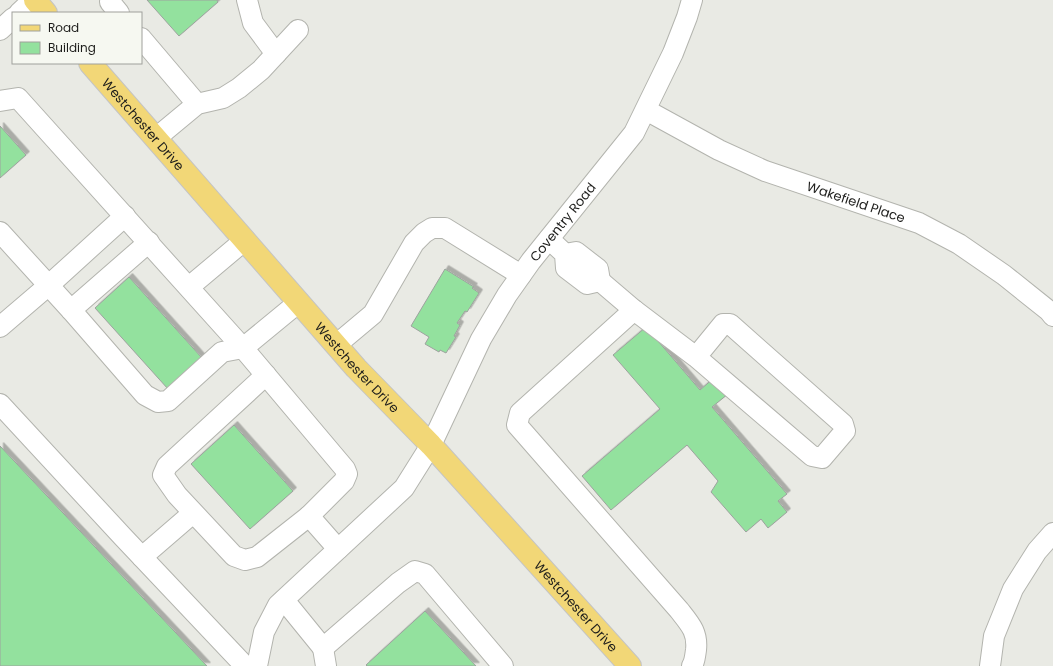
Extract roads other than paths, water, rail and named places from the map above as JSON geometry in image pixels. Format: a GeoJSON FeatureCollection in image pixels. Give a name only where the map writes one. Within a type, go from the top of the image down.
{"type":"FeatureCollection","features":[{"type":"Feature","properties":{"kind":"main road"},"geometry":{"type":"LineString","coordinates":[[34,0],[45,12]]}},
{"type":"Feature","properties":{"kind":"main road","name":"Westchester Drive"},"geometry":{"type":"LineString","coordinates":[[91,64],[356,368],[432,445],[630,666]]}},
{"type":"Feature","properties":{"kind":"street"},"geometry":{"type":"LineString","coordinates":[[20,12],[34,0]]}},
{"type":"Feature","properties":{"kind":"street"},"geometry":{"type":"LineString","coordinates":[[247,0],[253,23],[276,54]]}},
{"type":"Feature","properties":{"kind":"street","name":"Coventry Road"},"geometry":{"type":"LineString","coordinates":[[256,664],[264,632],[278,605],[404,488],[432,445],[481,339],[521,275],[548,239],[634,133],[673,54],[692,0]]}},
{"type":"Feature","properties":{"kind":"street"},"geometry":{"type":"LineString","coordinates":[[0,30],[12,19]]}},
{"type":"Feature","properties":{"kind":"street"},"geometry":{"type":"LineString","coordinates":[[156,138],[197,104],[223,98],[239,88],[261,70],[298,30]]}},
{"type":"Feature","properties":{"kind":"street"},"geometry":{"type":"LineString","coordinates":[[142,39],[197,104]]}},
{"type":"Feature","properties":{"kind":"street"},"geometry":{"type":"LineString","coordinates":[[0,101],[18,98],[243,348],[266,375],[345,468],[348,474],[344,481],[309,516],[257,557],[245,560],[234,556],[177,496],[163,475],[167,466],[266,375]]}},
{"type":"Feature","properties":{"kind":"street","name":"Wakefield Place"},"geometry":{"type":"LineString","coordinates":[[646,110],[719,150],[765,171],[919,223],[959,244],[1004,275],[1049,311],[1053,316]]}},
{"type":"Feature","properties":{"kind":"street"},"geometry":{"type":"LineString","coordinates":[[0,328],[125,216]]}},
{"type":"Feature","properties":{"kind":"street"},"geometry":{"type":"LineString","coordinates":[[336,345],[374,314],[414,243],[424,233],[432,228],[445,228],[521,275]]}},
{"type":"Feature","properties":{"kind":"street"},"geometry":{"type":"LineString","coordinates":[[0,232],[49,285],[145,395],[158,402],[168,401],[222,352],[243,348],[299,302]]}},
{"type":"Feature","properties":{"kind":"street"},"geometry":{"type":"LineString","coordinates":[[548,239],[565,254],[566,268],[587,284],[600,281],[634,310],[696,357],[812,456],[822,458],[845,431],[843,424],[730,324],[723,324],[696,357]]}},
{"type":"Feature","properties":{"kind":"street"},"geometry":{"type":"LineString","coordinates":[[189,287],[245,240]]}},
{"type":"Feature","properties":{"kind":"street"},"geometry":{"type":"LineString","coordinates":[[71,310],[149,242]]}},
{"type":"Feature","properties":{"kind":"street"},"geometry":{"type":"LineString","coordinates":[[634,310],[520,413],[517,424],[680,610],[690,624],[697,639],[695,662],[692,666]]}},
{"type":"Feature","properties":{"kind":"street"},"geometry":{"type":"LineString","coordinates":[[0,404],[142,557],[256,664]]}},
{"type":"Feature","properties":{"kind":"street"},"geometry":{"type":"LineString","coordinates":[[142,557],[193,513]]}},
{"type":"Feature","properties":{"kind":"street"},"geometry":{"type":"LineString","coordinates":[[309,516],[338,549]]}},
{"type":"Feature","properties":{"kind":"street"},"geometry":{"type":"LineString","coordinates":[[990,666],[994,636],[1013,589],[1037,551],[1053,533]]}},
{"type":"Feature","properties":{"kind":"street"},"geometry":{"type":"LineString","coordinates":[[284,600],[324,657],[398,583],[416,571],[425,574],[503,666]]}}]}
